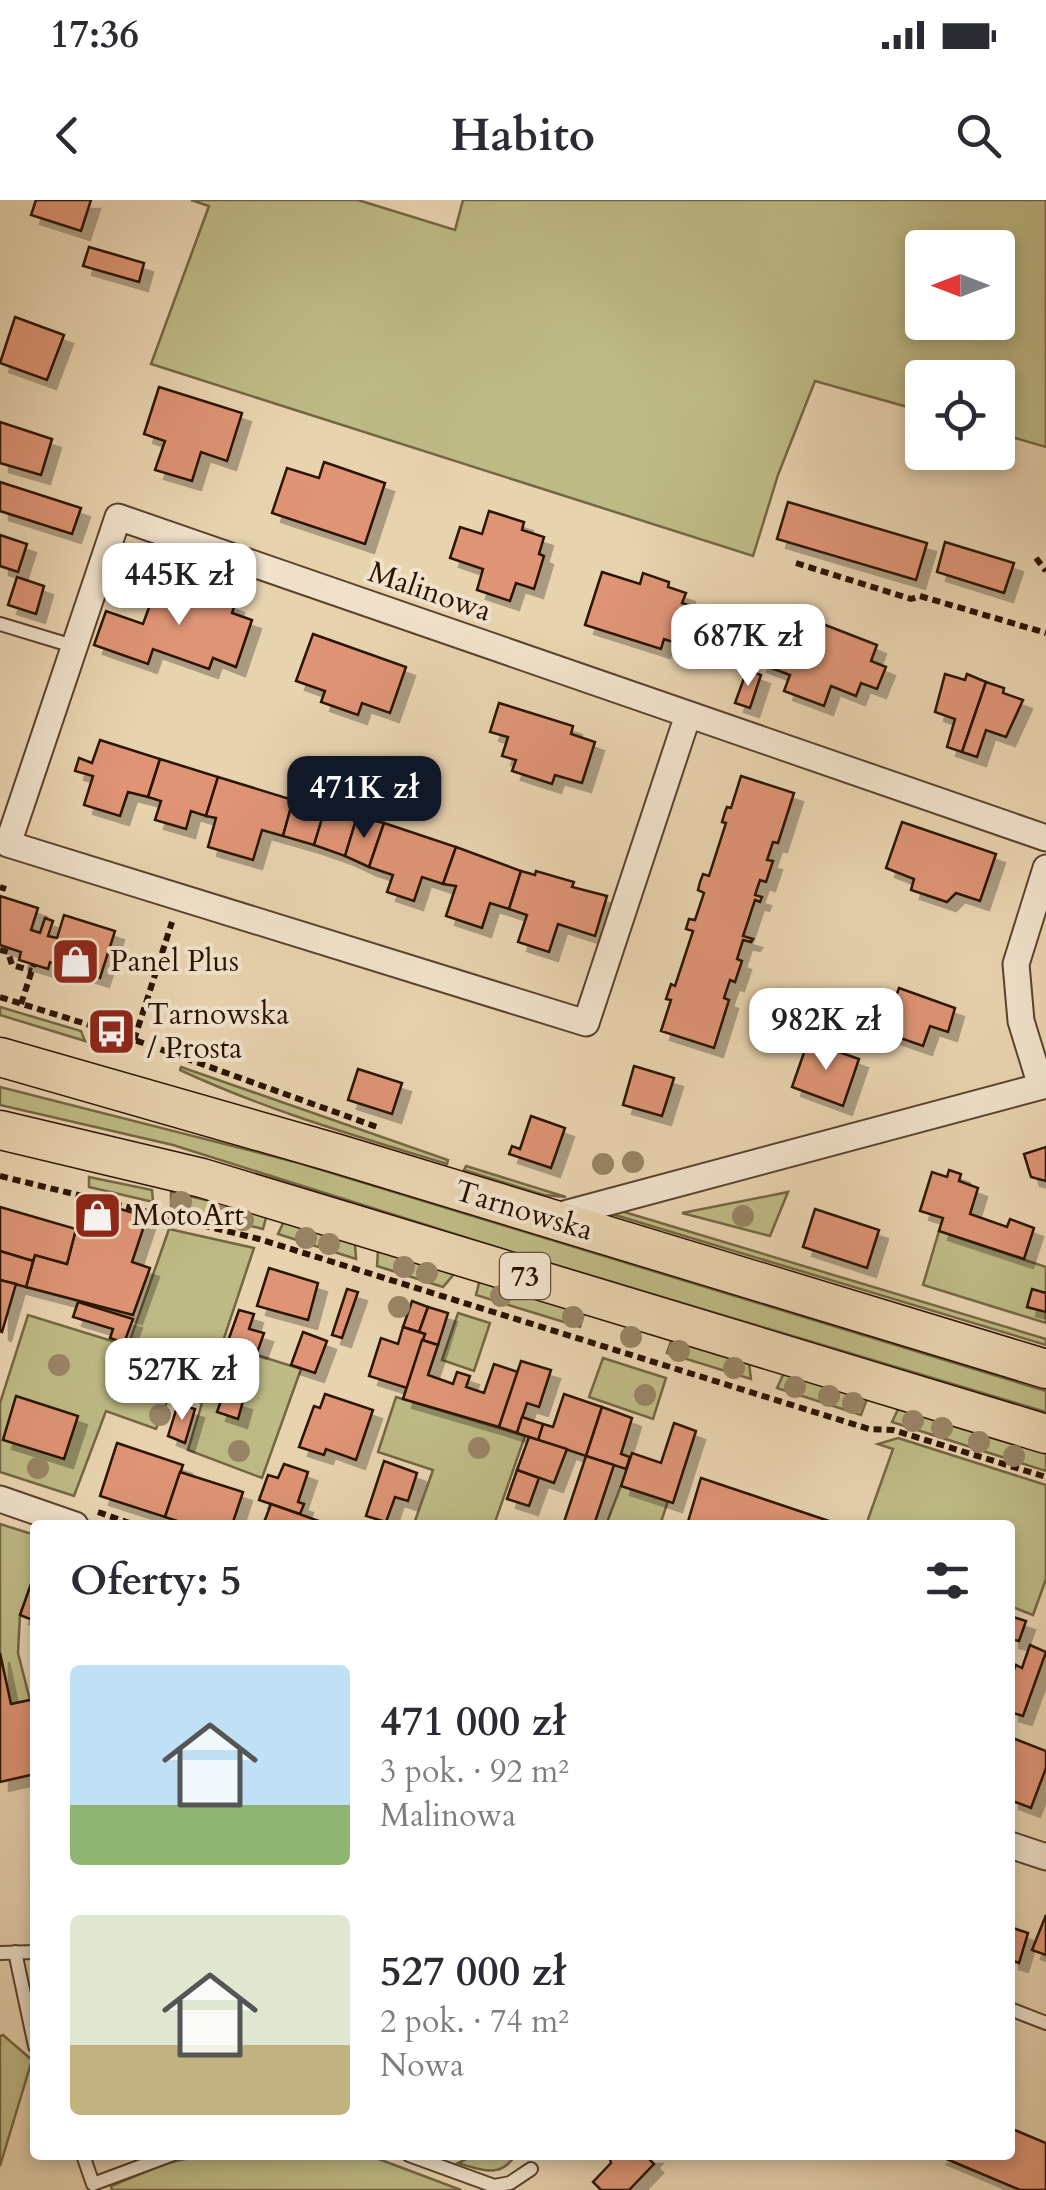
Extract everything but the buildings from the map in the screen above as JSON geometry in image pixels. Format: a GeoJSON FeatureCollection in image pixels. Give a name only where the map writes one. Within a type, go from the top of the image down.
{"type":"FeatureCollection","features":[{"type":"Feature","properties":{"kind":"main road","name":"Tarnowska"},"geometry":{"type":"LineString","coordinates":[[0,1057],[335,1152],[1046,1369]]}},
{"type":"Feature","properties":{"kind":"main road","name":"Tarnowska"},"geometry":{"type":"LineString","coordinates":[[0,1130],[202,1178],[1046,1434]]}},
{"type":"Feature","properties":{"kind":"street","name":"Malinowa"},"geometry":{"type":"LineString","coordinates":[[180,897],[8,844],[118,518],[1046,838]]}},
{"type":"Feature","properties":{"kind":"street"},"geometry":{"type":"LineString","coordinates":[[180,897],[586,1023],[688,716]]}},
{"type":"Feature","properties":{"kind":"street"},"geometry":{"type":"LineString","coordinates":[[551,1218],[1043,1086],[1021,1020],[1016,964],[1046,868]]}},
{"type":"Feature","properties":{"kind":"street"},"geometry":{"type":"LineString","coordinates":[[0,1499],[61,1520]]}},
{"type":"Feature","properties":{"kind":"street"},"geometry":{"type":"LineString","coordinates":[[1015,1847],[1046,1858]]}},
{"type":"Feature","properties":{"kind":"lane"},"geometry":{"type":"LineString","coordinates":[[0,624],[73,646]]}},
{"type":"Feature","properties":{"kind":"lane"},"geometry":{"type":"LineString","coordinates":[[7,1952],[30,2029]]}},
{"type":"Feature","properties":{"kind":"lane"},"geometry":{"type":"LineString","coordinates":[[1015,2010],[1046,2023]]}},
{"type":"Feature","properties":{"kind":"lane"},"geometry":{"type":"LineString","coordinates":[[85,2160],[93,2184],[158,2160]]}},
{"type":"Feature","properties":{"kind":"lane"},"geometry":{"type":"LineString","coordinates":[[423,2160],[494,2186],[510,2183],[531,2169]]}},
{"type":"Feature","properties":{"kind":"path"},"geometry":{"type":"LineString","coordinates":[[1036,558],[1046,572]]}},
{"type":"Feature","properties":{"kind":"path"},"geometry":{"type":"LineString","coordinates":[[796,563],[911,599],[920,596],[1046,634]]}},
{"type":"Feature","properties":{"kind":"path"},"geometry":{"type":"LineString","coordinates":[[134,1040],[180,897]]}},
{"type":"Feature","properties":{"kind":"path"},"geometry":{"type":"LineString","coordinates":[[0,950],[8,952],[12,964],[33,968],[21,1004]]}},
{"type":"Feature","properties":{"kind":"path"},"geometry":{"type":"LineString","coordinates":[[0,997],[394,1132]]}},
{"type":"Feature","properties":{"kind":"path"},"geometry":{"type":"LineString","coordinates":[[0,1176],[259,1239],[869,1429],[893,1430],[1046,1477]]}},
{"type":"Feature","properties":{"kind":"shaded area"},"geometry":{"type":"Polygon","coordinates":[[[191,200],[358,200],[455,230],[463,200],[1046,200],[1046,447],[1015,438],[1015,360],[905,360],[905,406],[815,381],[778,475],[753,556],[151,364],[209,206],[191,200]]]}},
{"type":"Feature","properties":{"kind":"shaded area"},"geometry":{"type":"Polygon","coordinates":[[[0,1007],[81,1031],[85,1041],[0,1015],[0,1007]]]}},
{"type":"Feature","properties":{"kind":"shaded area"},"geometry":{"type":"Polygon","coordinates":[[[181,1067],[448,1160],[447,1164],[278,1110],[180,1070],[181,1067]]]}},
{"type":"Feature","properties":{"kind":"shaded area"},"geometry":{"type":"Polygon","coordinates":[[[0,1087],[299,1163],[1046,1391],[1046,1412],[499,1248],[173,1145],[0,1105],[0,1087]]]}},
{"type":"Feature","properties":{"kind":"shaded area"},"geometry":{"type":"Polygon","coordinates":[[[466,1166],[566,1197],[544,1195],[464,1170],[466,1166]]]}},
{"type":"Feature","properties":{"kind":"shaded area"},"geometry":{"type":"Polygon","coordinates":[[[89,1177],[152,1190],[153,1202],[89,1187],[89,1177]]]}},
{"type":"Feature","properties":{"kind":"shaded area"},"geometry":{"type":"Polygon","coordinates":[[[171,1192],[267,1214],[263,1229],[171,1206],[171,1192]]]}},
{"type":"Feature","properties":{"kind":"shaded area"},"geometry":{"type":"Polygon","coordinates":[[[788,1192],[770,1236],[682,1213],[788,1192]]]}},
{"type":"Feature","properties":{"kind":"shaded area"},"geometry":{"type":"Polygon","coordinates":[[[621,1211],[1046,1339],[1046,1345],[615,1215],[621,1211]]]}},
{"type":"Feature","properties":{"kind":"shaded area"},"geometry":{"type":"Polygon","coordinates":[[[285,1219],[355,1242],[356,1259],[278,1234],[285,1219]]]}},
{"type":"Feature","properties":{"kind":"shaded area"},"geometry":{"type":"Polygon","coordinates":[[[169,1229],[254,1248],[222,1344],[301,1369],[262,1478],[188,1450],[202,1403],[171,1392],[156,1429],[106,1411],[74,1496],[0,1472],[0,1403],[28,1315],[128,1346],[169,1229]]]}},
{"type":"Feature","properties":{"kind":"shaded area"},"geometry":{"type":"Polygon","coordinates":[[[939,1231],[1046,1267],[1046,1323],[923,1285],[939,1231]]]}},
{"type":"Feature","properties":{"kind":"shaded area"},"geometry":{"type":"Polygon","coordinates":[[[378,1249],[454,1274],[443,1287],[377,1266],[378,1249]]]}},
{"type":"Feature","properties":{"kind":"shaded area"},"geometry":{"type":"Polygon","coordinates":[[[480,1279],[585,1310],[580,1327],[476,1295],[480,1279]]]}},
{"type":"Feature","properties":{"kind":"shaded area"},"geometry":{"type":"Polygon","coordinates":[[[458,1313],[490,1323],[474,1371],[442,1360],[458,1313]]]}},
{"type":"Feature","properties":{"kind":"shaded area"},"geometry":{"type":"Polygon","coordinates":[[[672,1338],[749,1363],[751,1379],[667,1353],[672,1338]]]}},
{"type":"Feature","properties":{"kind":"shaded area"},"geometry":{"type":"Polygon","coordinates":[[[603,1358],[666,1378],[653,1419],[589,1397],[603,1358]]]}},
{"type":"Feature","properties":{"kind":"shaded area"},"geometry":{"type":"Polygon","coordinates":[[[784,1373],[867,1399],[861,1415],[777,1388],[784,1373]]]}},
{"type":"Feature","properties":{"kind":"shaded area"},"geometry":{"type":"Polygon","coordinates":[[[396,1397],[525,1436],[496,1520],[415,1520],[433,1470],[378,1452],[396,1397]]]}},
{"type":"Feature","properties":{"kind":"shaded area"},"geometry":{"type":"Polygon","coordinates":[[[899,1407],[1046,1451],[1046,1471],[892,1422],[899,1407]]]}},
{"type":"Feature","properties":{"kind":"shaded area"},"geometry":{"type":"Polygon","coordinates":[[[898,1438],[1046,1485],[1046,1579],[1033,1615],[1015,1608],[1015,1520],[868,1520],[893,1449],[878,1444],[898,1438]]]}},
{"type":"Feature","properties":{"kind":"shaded area"},"geometry":{"type":"Polygon","coordinates":[[[621,1486],[668,1501],[662,1520],[608,1520],[621,1486]]]}},
{"type":"Feature","properties":{"kind":"shaded area"},"geometry":{"type":"Polygon","coordinates":[[[0,1524],[30,1533],[30,1587],[20,1615],[18,1653],[30,1700],[11,1704],[0,1699],[0,1524]]]}},
{"type":"Feature","properties":{"kind":"shaded area"},"geometry":{"type":"Polygon","coordinates":[[[0,2036],[30,2058],[30,2067],[0,2166],[0,2036]]]}},
{"type":"Feature","properties":{"kind":"shaded area"},"geometry":{"type":"Polygon","coordinates":[[[381,2160],[461,2190],[112,2190],[111,2186],[167,2163],[381,2160]]]}},
{"type":"Feature","properties":{"kind":"shaded area"},"geometry":{"type":"Polygon","coordinates":[[[464,2160],[511,2160],[497,2170],[458,2163],[464,2160]]]}},
{"type":"Feature","properties":{"kind":"place","name":"Panel Plus"},"geometry":{"type":"Point","coordinates":[75,961]}},
{"type":"Feature","properties":{"kind":"place","name":"Tarnowska / Prosta"},"geometry":{"type":"Point","coordinates":[112,1031]}},
{"type":"Feature","properties":{"kind":"place","name":"MotoArt"},"geometry":{"type":"Point","coordinates":[97,1215]}}]}
